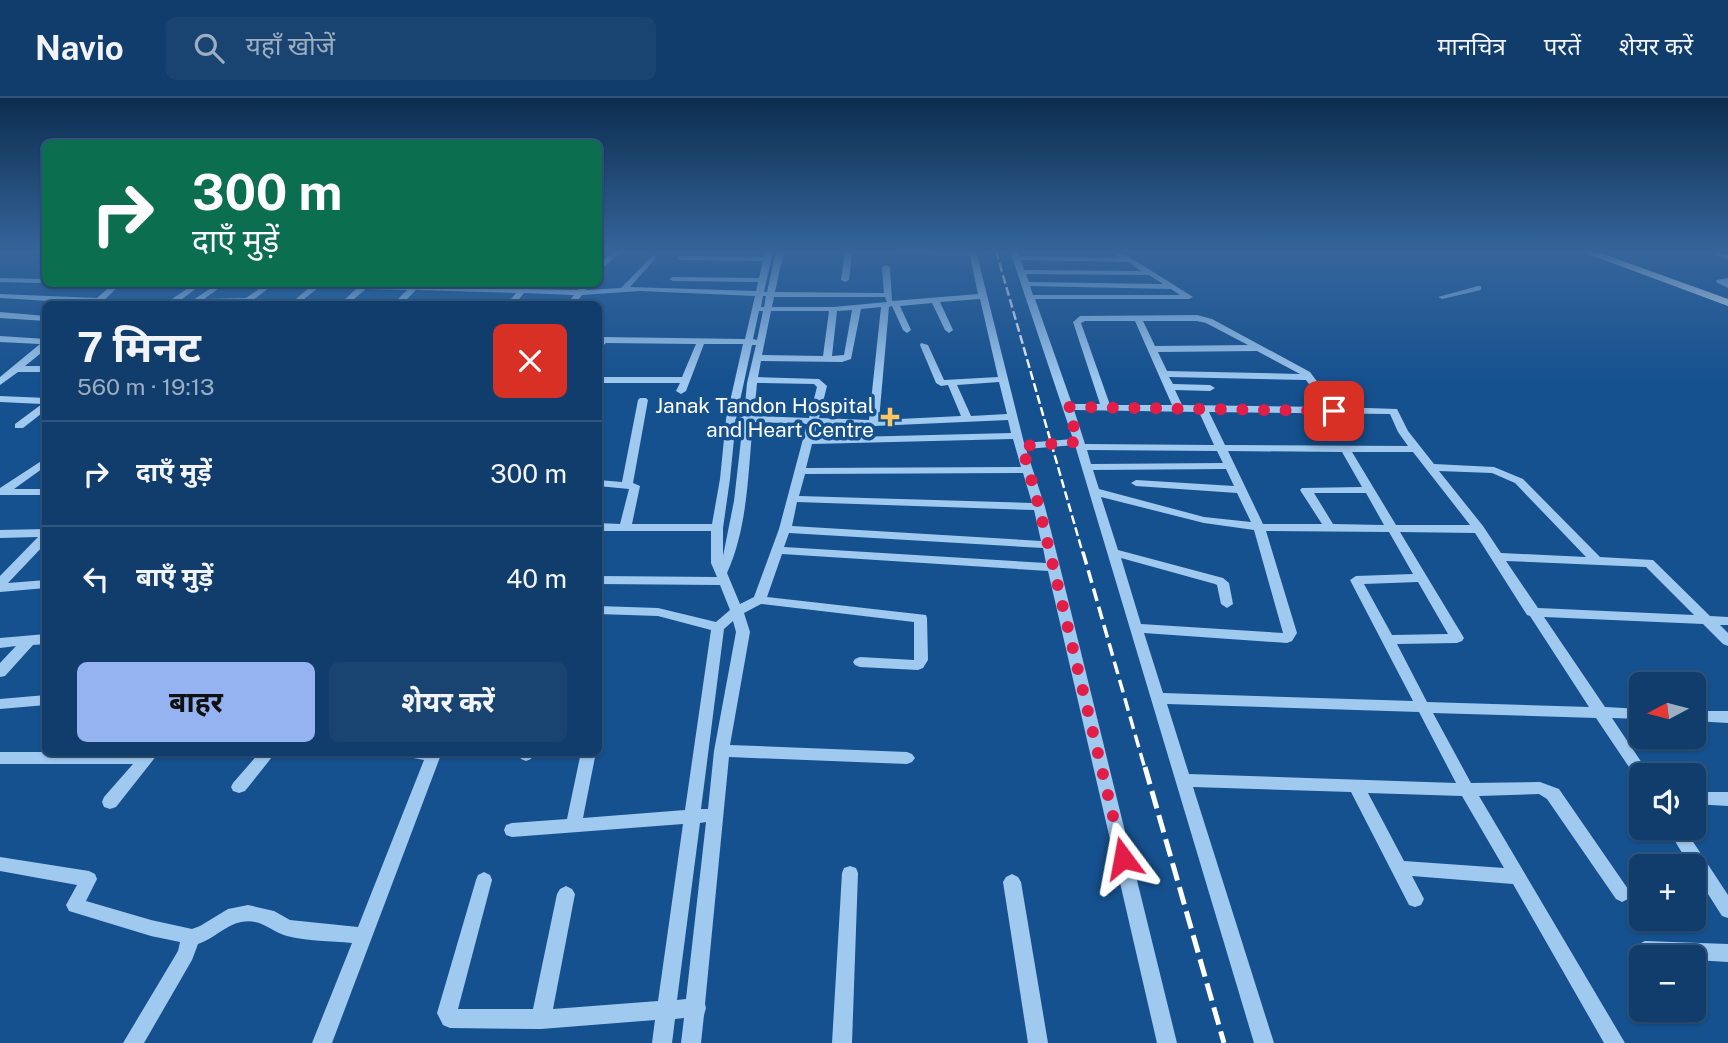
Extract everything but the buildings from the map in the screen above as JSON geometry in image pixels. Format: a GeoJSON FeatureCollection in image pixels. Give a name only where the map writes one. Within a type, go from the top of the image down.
{"type":"FeatureCollection","features":[{"type":"Feature","properties":{"kind":"main road"},"geometry":{"type":"LineString","coordinates":[[1706,295],[1728,303]]}},
{"type":"Feature","properties":{"kind":"street"},"geometry":{"type":"LineString","coordinates":[[722,577],[740,501],[747,419],[765,295]]}},
{"type":"Feature","properties":{"kind":"street"},"geometry":{"type":"LineString","coordinates":[[782,295],[890,302],[984,296],[1012,417],[1054,567],[1167,1043]]}},
{"type":"Feature","properties":{"kind":"street"},"geometry":{"type":"LineString","coordinates":[[874,423],[889,295]]}},
{"type":"Feature","properties":{"kind":"street"},"geometry":{"type":"LineString","coordinates":[[1185,295],[1189,298],[1031,297],[1068,407],[1264,1043]]}},
{"type":"Feature","properties":{"kind":"street"},"geometry":{"type":"LineString","coordinates":[[1442,297],[1450,295]]}},
{"type":"Feature","properties":{"kind":"street"},"geometry":{"type":"LineString","coordinates":[[0,296],[70,301]]}},
{"type":"Feature","properties":{"kind":"street"},"geometry":{"type":"LineString","coordinates":[[935,301],[949,330]]}},
{"type":"Feature","properties":{"kind":"street"},"geometry":{"type":"LineString","coordinates":[[762,309],[834,309],[890,302]]}},
{"type":"Feature","properties":{"kind":"street"},"geometry":{"type":"LineString","coordinates":[[890,302],[907,330]]}},
{"type":"Feature","properties":{"kind":"street"},"geometry":{"type":"LineString","coordinates":[[757,358],[842,359],[850,353],[857,307]]}},
{"type":"Feature","properties":{"kind":"street"},"geometry":{"type":"LineString","coordinates":[[691,1043],[697,1008],[722,751],[743,632],[715,556],[717,528],[731,419],[748,342],[762,309]]}},
{"type":"Feature","properties":{"kind":"street"},"geometry":{"type":"LineString","coordinates":[[827,359],[834,309]]}},
{"type":"Feature","properties":{"kind":"street"},"geometry":{"type":"LineString","coordinates":[[0,315],[42,319]]}},
{"type":"Feature","properties":{"kind":"street"},"geometry":{"type":"LineString","coordinates":[[1106,408],[1077,321],[1083,317],[1203,319],[1262,348],[1310,377],[1334,411]]}},
{"type":"Feature","properties":{"kind":"street"},"geometry":{"type":"LineString","coordinates":[[1138,318],[1179,409]]}},
{"type":"Feature","properties":{"kind":"street"},"geometry":{"type":"LineString","coordinates":[[0,339],[42,344]]}},
{"type":"Feature","properties":{"kind":"street"},"geometry":{"type":"LineString","coordinates":[[681,391],[701,341]]}},
{"type":"Feature","properties":{"kind":"street"},"geometry":{"type":"LineString","coordinates":[[602,342],[760,342]]}},
{"type":"Feature","properties":{"kind":"street"},"geometry":{"type":"LineString","coordinates":[[924,345],[941,383],[1003,379]]}},
{"type":"Feature","properties":{"kind":"street"},"geometry":{"type":"LineString","coordinates":[[0,382],[42,346]]}},
{"type":"Feature","properties":{"kind":"street"},"geometry":{"type":"LineString","coordinates":[[1154,349],[1262,348]]}},
{"type":"Feature","properties":{"kind":"street"},"geometry":{"type":"LineString","coordinates":[[15,369],[42,369]]}},
{"type":"Feature","properties":{"kind":"street"},"geometry":{"type":"LineString","coordinates":[[1165,374],[1310,377]]}},
{"type":"Feature","properties":{"kind":"street"},"geometry":{"type":"LineString","coordinates":[[1203,374],[1221,410]]}},
{"type":"Feature","properties":{"kind":"street"},"geometry":{"type":"LineString","coordinates":[[602,380],[685,380]]}},
{"type":"Feature","properties":{"kind":"street"},"geometry":{"type":"LineString","coordinates":[[752,380],[820,382],[822,386],[785,529],[759,600]]}},
{"type":"Feature","properties":{"kind":"street"},"geometry":{"type":"LineString","coordinates":[[952,383],[967,419]]}},
{"type":"Feature","properties":{"kind":"street"},"geometry":{"type":"LineString","coordinates":[[1170,387],[1210,388]]}},
{"type":"Feature","properties":{"kind":"street"},"geometry":{"type":"LineString","coordinates":[[0,399],[42,403]]}},
{"type":"Feature","properties":{"kind":"street"},"geometry":{"type":"LineString","coordinates":[[626,484],[643,400]]}},
{"type":"Feature","properties":{"kind":"street"},"geometry":{"type":"LineString","coordinates":[[19,426],[42,406]]}},
{"type":"Feature","properties":{"kind":"street"},"geometry":{"type":"LineString","coordinates":[[1068,407],[1394,411],[1403,432],[1479,529],[1634,763]]}},
{"type":"Feature","properties":{"kind":"street"},"geometry":{"type":"LineString","coordinates":[[1135,628],[1287,638],[1290,627],[1259,527],[1203,410]]}},
{"type":"Feature","properties":{"kind":"street"},"geometry":{"type":"LineString","coordinates":[[731,419],[874,423],[1012,417]]}},
{"type":"Feature","properties":{"kind":"street"},"geometry":{"type":"LineString","coordinates":[[807,441],[1019,441],[1222,448],[1416,449]]}},
{"type":"Feature","properties":{"kind":"street"},"geometry":{"type":"LineString","coordinates":[[1345,448],[1457,639],[1387,640]]}},
{"type":"Feature","properties":{"kind":"street"},"geometry":{"type":"LineString","coordinates":[[1,492],[42,464]]}},
{"type":"Feature","properties":{"kind":"street"},"geometry":{"type":"LineString","coordinates":[[1086,467],[1230,466]]}},
{"type":"Feature","properties":{"kind":"street"},"geometry":{"type":"LineString","coordinates":[[1432,467],[1494,470],[1519,481],[1597,559]]}},
{"type":"Feature","properties":{"kind":"street"},"geometry":{"type":"LineString","coordinates":[[802,471],[1027,470]]}},
{"type":"Feature","properties":{"kind":"street"},"geometry":{"type":"LineString","coordinates":[[602,483],[635,487],[625,527]]}},
{"type":"Feature","properties":{"kind":"street"},"geometry":{"type":"LineString","coordinates":[[1136,483],[1242,490]]}},
{"type":"Feature","properties":{"kind":"street"},"geometry":{"type":"LineString","coordinates":[[1330,528],[1306,490],[1370,489]]}},
{"type":"Feature","properties":{"kind":"street"},"geometry":{"type":"LineString","coordinates":[[1093,491],[1204,520],[1259,527],[1479,529]]}},
{"type":"Feature","properties":{"kind":"street"},"geometry":{"type":"LineString","coordinates":[[1,492],[42,492]]}},
{"type":"Feature","properties":{"kind":"street"},"geometry":{"type":"LineString","coordinates":[[793,499],[1039,507]]}},
{"type":"Feature","properties":{"kind":"street"},"geometry":{"type":"LineString","coordinates":[[602,527],[717,528]]}},
{"type":"Feature","properties":{"kind":"street"},"geometry":{"type":"LineString","coordinates":[[785,529],[1048,545]]}},
{"type":"Feature","properties":{"kind":"street"},"geometry":{"type":"LineString","coordinates":[[0,534],[42,534]]}},
{"type":"Feature","properties":{"kind":"street"},"geometry":{"type":"LineString","coordinates":[[0,586],[42,539]]}},
{"type":"Feature","properties":{"kind":"street"},"geometry":{"type":"LineString","coordinates":[[778,550],[1054,567]]}},
{"type":"Feature","properties":{"kind":"street"},"geometry":{"type":"LineString","coordinates":[[1112,552],[1222,582],[1227,604]]}},
{"type":"Feature","properties":{"kind":"street"},"geometry":{"type":"LineString","coordinates":[[1496,556],[1649,563],[1728,641]]}},
{"type":"Feature","properties":{"kind":"street"},"geometry":{"type":"LineString","coordinates":[[602,580],[722,577]]}},
{"type":"Feature","properties":{"kind":"street"},"geometry":{"type":"LineString","coordinates":[[1422,578],[1356,580],[1467,790],[1615,1043]]}},
{"type":"Feature","properties":{"kind":"street"},"geometry":{"type":"LineString","coordinates":[[0,586],[42,584]]}},
{"type":"Feature","properties":{"kind":"street"},"geometry":{"type":"LineString","coordinates":[[662,1043],[718,627],[737,611],[759,600],[921,618],[921,660],[918,665],[860,662]]}},
{"type":"Feature","properties":{"kind":"street"},"geometry":{"type":"LineString","coordinates":[[602,610],[658,612],[718,627]]}},
{"type":"Feature","properties":{"kind":"street"},"geometry":{"type":"LineString","coordinates":[[1532,612],[1728,621]]}},
{"type":"Feature","properties":{"kind":"street"},"geometry":{"type":"LineString","coordinates":[[0,643],[42,639]]}},
{"type":"Feature","properties":{"kind":"street"},"geometry":{"type":"LineString","coordinates":[[0,672],[30,640]]}},
{"type":"Feature","properties":{"kind":"street"},"geometry":{"type":"LineString","coordinates":[[1157,698],[1629,713]]}},
{"type":"Feature","properties":{"kind":"street"},"geometry":{"type":"LineString","coordinates":[[0,704],[42,700]]}},
{"type":"Feature","properties":{"kind":"street"},"geometry":{"type":"LineString","coordinates":[[1706,716],[1728,717]]}},
{"type":"Feature","properties":{"kind":"street"},"geometry":{"type":"LineString","coordinates":[[722,751],[907,758]]}},
{"type":"Feature","properties":{"kind":"street"},"geometry":{"type":"LineString","coordinates":[[0,758],[42,755]]}},
{"type":"Feature","properties":{"kind":"street"},"geometry":{"type":"LineString","coordinates":[[110,802],[148,756]]}},
{"type":"Feature","properties":{"kind":"street"},"geometry":{"type":"LineString","coordinates":[[239,787],[266,756]]}},
{"type":"Feature","properties":{"kind":"street"},"geometry":{"type":"LineString","coordinates":[[321,1043],[434,756]]}},
{"type":"Feature","properties":{"kind":"street"},"geometry":{"type":"LineString","coordinates":[[574,825],[588,756]]}},
{"type":"Feature","properties":{"kind":"street"},"geometry":{"type":"LineString","coordinates":[[1182,780],[1467,790],[1540,788],[1553,794],[1622,894]]}},
{"type":"Feature","properties":{"kind":"street"},"geometry":{"type":"LineString","coordinates":[[1356,786],[1415,899]]}},
{"type":"Feature","properties":{"kind":"street"},"geometry":{"type":"LineString","coordinates":[[1706,798],[1728,799]]}},
{"type":"Feature","properties":{"kind":"street"},"geometry":{"type":"LineString","coordinates":[[512,830],[714,815]]}},
{"type":"Feature","properties":{"kind":"street"},"geometry":{"type":"LineString","coordinates":[[1683,840],[1728,910]]}},
{"type":"Feature","properties":{"kind":"street"},"geometry":{"type":"LineString","coordinates":[[0,864],[89,879],[75,905],[189,938],[216,928],[234,915],[247,914],[275,919],[287,928],[363,936]]}},
{"type":"Feature","properties":{"kind":"street"},"geometry":{"type":"LineString","coordinates":[[1400,868],[1519,877]]}},
{"type":"Feature","properties":{"kind":"street"},"geometry":{"type":"LineString","coordinates":[[842,1043],[849,873]]}},
{"type":"Feature","properties":{"kind":"street"},"geometry":{"type":"LineString","coordinates":[[484,880],[447,1013],[455,1019],[541,1019],[697,1008]]}},
{"type":"Feature","properties":{"kind":"street"},"geometry":{"type":"LineString","coordinates":[[1012,881],[1038,1043]]}},
{"type":"Feature","properties":{"kind":"street"},"geometry":{"type":"LineString","coordinates":[[541,1019],[566,894]]}},
{"type":"Feature","properties":{"kind":"street"},"geometry":{"type":"LineString","coordinates":[[133,1043],[186,954],[191,943],[189,938]]}},
{"type":"Feature","properties":{"kind":"street"},"geometry":{"type":"LineString","coordinates":[[1706,952],[1728,953]]}},
{"type":"Feature","properties":{"kind":"railway"},"geometry":{"type":"LineString","coordinates":[[1009,295],[1083,554]]}},
{"type":"Feature","properties":{"kind":"railway"},"geometry":{"type":"LineString","coordinates":[[1083,552],[1145,769]]}},
{"type":"Feature","properties":{"kind":"railway"},"geometry":{"type":"LineString","coordinates":[[1145,767],[1224,1043]]}},
{"type":"Feature","properties":{"kind":"place","name":"Janak Tandon Hospital and Heart Centre"},"geometry":{"type":"Point","coordinates":[890,417]}},
{"type":"Feature","properties":{"kind":"route"},"geometry":{"type":"LineString","coordinates":[[1123,858],[1054,567],[1022,446],[1078,442],[1068,407],[1334,411]]}}]}
